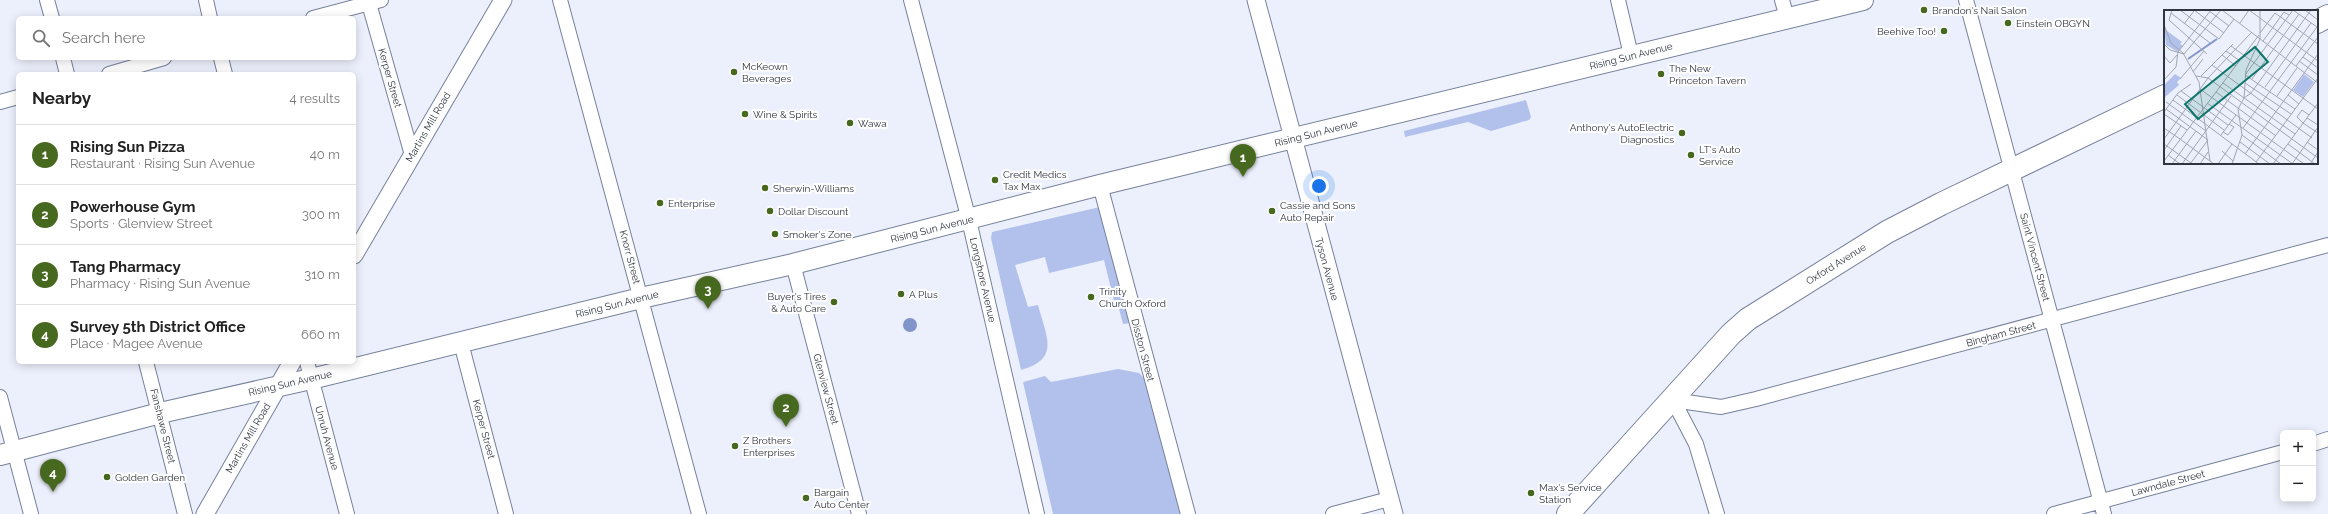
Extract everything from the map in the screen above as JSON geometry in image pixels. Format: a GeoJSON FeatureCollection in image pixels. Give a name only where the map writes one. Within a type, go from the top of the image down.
{"type":"FeatureCollection","features":[{"type":"Feature","properties":{"kind":"main road","name":"Rising Sun Avenue"},"geometry":{"type":"LineString","coordinates":[[356,362],[461,343],[641,298],[793,264],[969,220],[1100,185],[1631,56],[1785,9],[1863,0]]}},
{"type":"Feature","properties":{"kind":"main road"},"geometry":{"type":"LineString","coordinates":[[2318,21],[2328,16]]}},
{"type":"Feature","properties":{"kind":"main road","name":"Oxford Avenue"},"geometry":{"type":"LineString","coordinates":[[1568,514],[1673,400],[1731,334],[1757,313],[1887,232],[2164,96]]}},
{"type":"Feature","properties":{"kind":"main road","name":"Rising Sun Avenue"},"geometry":{"type":"LineString","coordinates":[[8,453],[160,413],[278,386],[309,370],[343,364]]}},
{"type":"Feature","properties":{"kind":"street"},"geometry":{"type":"LineString","coordinates":[[47,0],[51,16]]}},
{"type":"Feature","properties":{"kind":"street"},"geometry":{"type":"LineString","coordinates":[[206,0],[210,16]]}},
{"type":"Feature","properties":{"kind":"street","name":"Martins Mill Road"},"geometry":{"type":"LineString","coordinates":[[356,251],[503,0]]}},
{"type":"Feature","properties":{"kind":"street","name":"Knorr Street"},"geometry":{"type":"LineString","coordinates":[[560,0],[699,514]]}},
{"type":"Feature","properties":{"kind":"street","name":"Longshore Avenue"},"geometry":{"type":"LineString","coordinates":[[911,0],[969,220],[1037,514]]}},
{"type":"Feature","properties":{"kind":"street","name":"Tyson Avenue"},"geometry":{"type":"LineString","coordinates":[[1256,0],[1292,139],[1392,507]]}},
{"type":"Feature","properties":{"kind":"street"},"geometry":{"type":"LineString","coordinates":[[1618,0],[1631,56]]}},
{"type":"Feature","properties":{"kind":"street","name":"Saint Vincent Street"},"geometry":{"type":"LineString","coordinates":[[1966,0],[2051,320],[2103,508]]}},
{"type":"Feature","properties":{"kind":"street"},"geometry":{"type":"LineString","coordinates":[[320,16],[372,1]]}},
{"type":"Feature","properties":{"kind":"street","name":"Kerper Street"},"geometry":{"type":"LineString","coordinates":[[372,1],[412,155]]}},
{"type":"Feature","properties":{"kind":"street"},"geometry":{"type":"LineString","coordinates":[[64,60],[66,72]]}},
{"type":"Feature","properties":{"kind":"street"},"geometry":{"type":"LineString","coordinates":[[116,72],[157,60]]}},
{"type":"Feature","properties":{"kind":"street"},"geometry":{"type":"LineString","coordinates":[[222,60],[224,72]]}},
{"type":"Feature","properties":{"kind":"street"},"geometry":{"type":"LineString","coordinates":[[0,102],[16,98]]}},
{"type":"Feature","properties":{"kind":"street","name":"Disston Street"},"geometry":{"type":"LineString","coordinates":[[1100,185],[1188,514]]}},
{"type":"Feature","properties":{"kind":"street","name":"Bingham Street"},"geometry":{"type":"LineString","coordinates":[[1673,400],[1721,408],[2328,245]]}},
{"type":"Feature","properties":{"kind":"street","name":"Glenview Street"},"geometry":{"type":"LineString","coordinates":[[793,264],[859,514]]}},
{"type":"Feature","properties":{"kind":"street","name":"Kerper Street"},"geometry":{"type":"LineString","coordinates":[[461,343],[506,514]]}},
{"type":"Feature","properties":{"kind":"street","name":"Fanshawe Street"},"geometry":{"type":"LineString","coordinates":[[147,364],[185,514]]}},
{"type":"Feature","properties":{"kind":"street","name":"Martins Mill Road"},"geometry":{"type":"LineString","coordinates":[[205,514],[291,364]]}},
{"type":"Feature","properties":{"kind":"street","name":"Unruh Avenue"},"geometry":{"type":"LineString","coordinates":[[309,370],[347,514]]}},
{"type":"Feature","properties":{"kind":"street"},"geometry":{"type":"LineString","coordinates":[[0,396],[8,453],[31,514]]}},
{"type":"Feature","properties":{"kind":"street"},"geometry":{"type":"LineString","coordinates":[[1673,400],[1696,444],[1717,514]]}},
{"type":"Feature","properties":{"kind":"street"},"geometry":{"type":"LineString","coordinates":[[2316,443],[2328,439]]}},
{"type":"Feature","properties":{"kind":"street","name":"Lawndale Street"},"geometry":{"type":"LineString","coordinates":[[2054,514],[2103,508],[2280,453]]}},
{"type":"Feature","properties":{"kind":"street"},"geometry":{"type":"LineString","coordinates":[[1333,514],[1392,507]]}},
{"type":"Feature","properties":{"kind":"shaded area"},"geometry":{"type":"Polygon","coordinates":[[[1526,100],[1531,117],[1529,120],[1491,131],[1468,122],[1405,137],[1404,131],[1526,100]]]}},
{"type":"Feature","properties":{"kind":"shaded area"},"geometry":{"type":"Polygon","coordinates":[[[1100,207],[1132,323],[1123,324],[1118,305],[1115,305],[1104,260],[1049,273],[1045,257],[1015,265],[1028,307],[1038,305],[1047,336],[1048,345],[1042,360],[1021,370],[991,238],[992,232],[1100,207]]]}},
{"type":"Feature","properties":{"kind":"shaded area"},"geometry":{"type":"Polygon","coordinates":[[[907,318],[913,318],[917,322],[917,328],[913,332],[907,332],[903,328],[903,322],[907,318]]]}},
{"type":"Feature","properties":{"kind":"shaded area"},"geometry":{"type":"Polygon","coordinates":[[[1118,369],[1139,373],[1145,379],[1182,514],[1053,514],[1023,382],[1045,376],[1051,382],[1118,369]]]}},
{"type":"Feature","properties":{"kind":"place","name":"Brandon's Nail Salon"},"geometry":{"type":"Point","coordinates":[1924,10]}},
{"type":"Feature","properties":{"kind":"place","name":"Einstein OBGYN"},"geometry":{"type":"Point","coordinates":[2008,23]}},
{"type":"Feature","properties":{"kind":"place","name":"Beehive Too!"},"geometry":{"type":"Point","coordinates":[1944,31]}},
{"type":"Feature","properties":{"kind":"place","name":"McKeown Beverages"},"geometry":{"type":"Point","coordinates":[734,72]}},
{"type":"Feature","properties":{"kind":"place","name":"The New Princeton Tavern"},"geometry":{"type":"Point","coordinates":[1661,74]}},
{"type":"Feature","properties":{"kind":"place","name":"Wine & Spirits"},"geometry":{"type":"Point","coordinates":[745,114]}},
{"type":"Feature","properties":{"kind":"place","name":"Wawa"},"geometry":{"type":"Point","coordinates":[850,123]}},
{"type":"Feature","properties":{"kind":"place","name":"Anthony's AutoElectric Diagnostics"},"geometry":{"type":"Point","coordinates":[1682,133]}},
{"type":"Feature","properties":{"kind":"place","name":"LT's Auto Service"},"geometry":{"type":"Point","coordinates":[1691,155]}},
{"type":"Feature","properties":{"kind":"place","name":"Rising Sun Pizza"},"geometry":{"type":"Point","coordinates":[1243,177]}},
{"type":"Feature","properties":{"kind":"place","name":"Credit Medics Tax Max"},"geometry":{"type":"Point","coordinates":[995,180]}},
{"type":"Feature","properties":{"kind":"place","name":"Sherwin-Williams"},"geometry":{"type":"Point","coordinates":[765,188]}},
{"type":"Feature","properties":{"kind":"place","name":"Enterprise"},"geometry":{"type":"Point","coordinates":[660,203]}},
{"type":"Feature","properties":{"kind":"place","name":"Dollar Discount"},"geometry":{"type":"Point","coordinates":[770,211]}},
{"type":"Feature","properties":{"kind":"place","name":"Cassie and Sons Auto Repair"},"geometry":{"type":"Point","coordinates":[1272,211]}},
{"type":"Feature","properties":{"kind":"place","name":"Smoker's Zone"},"geometry":{"type":"Point","coordinates":[775,234]}},
{"type":"Feature","properties":{"kind":"place","name":"A Plus"},"geometry":{"type":"Point","coordinates":[901,294]}},
{"type":"Feature","properties":{"kind":"place","name":"Trinity Church Oxford"},"geometry":{"type":"Point","coordinates":[1091,297]}},
{"type":"Feature","properties":{"kind":"place","name":"Buyer's Tires & Auto Care"},"geometry":{"type":"Point","coordinates":[834,302]}},
{"type":"Feature","properties":{"kind":"place","name":"Tang Pharmacy"},"geometry":{"type":"Point","coordinates":[708,309]}},
{"type":"Feature","properties":{"kind":"place","name":"Powerhouse Gym"},"geometry":{"type":"Point","coordinates":[786,427]}},
{"type":"Feature","properties":{"kind":"place","name":"Z Brothers Enterprises"},"geometry":{"type":"Point","coordinates":[735,446]}},
{"type":"Feature","properties":{"kind":"place","name":"Golden Garden"},"geometry":{"type":"Point","coordinates":[107,477]}},
{"type":"Feature","properties":{"kind":"place","name":"Survey 5th District Office"},"geometry":{"type":"Point","coordinates":[53,492]}},
{"type":"Feature","properties":{"kind":"place","name":"Max's Service Station"},"geometry":{"type":"Point","coordinates":[1531,493]}},
{"type":"Feature","properties":{"kind":"place","name":"Bargain Auto Center"},"geometry":{"type":"Point","coordinates":[806,498]}}]}
